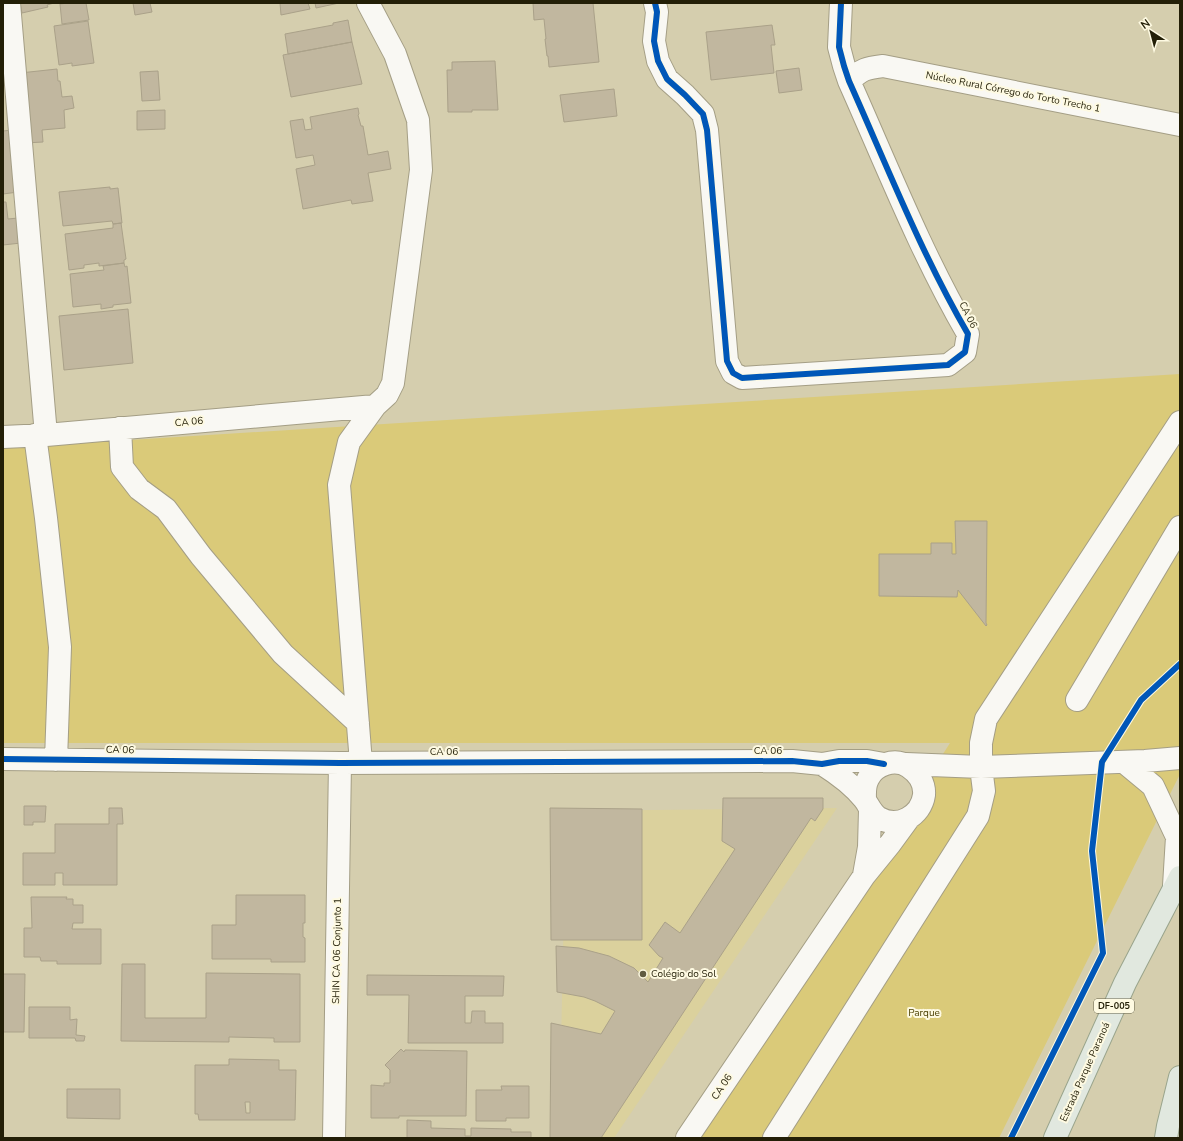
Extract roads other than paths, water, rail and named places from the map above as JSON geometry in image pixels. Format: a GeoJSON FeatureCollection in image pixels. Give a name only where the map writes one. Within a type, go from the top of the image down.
{"type":"FeatureCollection","features":[{"type":"Feature","properties":{"kind":"main road","name":"Estrada Parque Paranoá"},"geometry":{"type":"LineString","coordinates":[[1055,1138],[1125,983],[1177,882]]}},
{"type":"Feature","properties":{"kind":"main road"},"geometry":{"type":"LineString","coordinates":[[1166,1138],[1180,1077]]}},
{"type":"Feature","properties":{"kind":"street"},"geometry":{"type":"LineString","coordinates":[[9,3],[47,525],[60,647],[56,760]]}},
{"type":"Feature","properties":{"kind":"street"},"geometry":{"type":"LineString","coordinates":[[361,763],[339,484],[350,442],[375,406],[387,395],[393,383],[421,170],[418,120],[395,54],[368,3]]}},
{"type":"Feature","properties":{"kind":"street","name":"CA 06"},"geometry":{"type":"LineString","coordinates":[[656,3],[657,12],[654,41],[658,61],[667,79],[703,114],[707,130],[727,362],[733,373],[742,378],[948,365],[964,352],[968,334],[953,309],[917,235],[849,81],[839,47],[842,3]]}},
{"type":"Feature","properties":{"kind":"street","name":"Núcleo Rural Córrego do Torto Trecho 1"},"geometry":{"type":"LineString","coordinates":[[849,81],[858,72],[867,68],[883,66],[1180,125]]}},
{"type":"Feature","properties":{"kind":"street","name":"CA 06"},"geometry":{"type":"LineString","coordinates":[[3,437],[375,406]]}},
{"type":"Feature","properties":{"kind":"street"},"geometry":{"type":"LineString","coordinates":[[774,1138],[978,816],[984,792],[981,767],[981,743],[986,719],[1180,422]]}},
{"type":"Feature","properties":{"kind":"street"},"geometry":{"type":"LineString","coordinates":[[120,428],[122,467],[139,489],[166,509],[201,556],[283,654],[358,723]]}},
{"type":"Feature","properties":{"kind":"street"},"geometry":{"type":"LineString","coordinates":[[1076,700],[1180,528]]}},
{"type":"Feature","properties":{"kind":"street"},"geometry":{"type":"LineString","coordinates":[[906,764],[981,767],[1124,762],[1180,758]]}},
{"type":"Feature","properties":{"kind":"street","name":"CA 06"},"geometry":{"type":"LineString","coordinates":[[3,759],[340,763],[792,761],[822,764],[839,761],[867,761],[884,764],[906,764],[915,771],[921,779],[924,790],[923,801],[918,810],[909,818],[864,876],[687,1138]]}},
{"type":"Feature","properties":{"kind":"street"},"geometry":{"type":"LineString","coordinates":[[1124,762],[1153,786],[1177,837],[1177,882]]}},
{"type":"Feature","properties":{"kind":"street","name":"SHIN CA 06 Conjunto 1"},"geometry":{"type":"LineString","coordinates":[[334,1138],[340,763]]}},
{"type":"Feature","properties":{"kind":"street","name":"CA 06"},"geometry":{"type":"LineString","coordinates":[[822,764],[847,781],[878,818],[899,822],[909,818]]}},
{"type":"Feature","properties":{"kind":"street","name":"CA 06"},"geometry":{"type":"LineString","coordinates":[[864,876],[869,847],[868,805],[865,789],[868,779],[874,770],[884,764]]}},
{"type":"Feature","properties":{"kind":"place","name":"Colégio do Sol"},"geometry":{"type":"Point","coordinates":[643,974]}},
{"type":"Feature","properties":{"kind":"park label","name":"Parque"},"geometry":{"type":"Point","coordinates":[924,1013]}}]}
